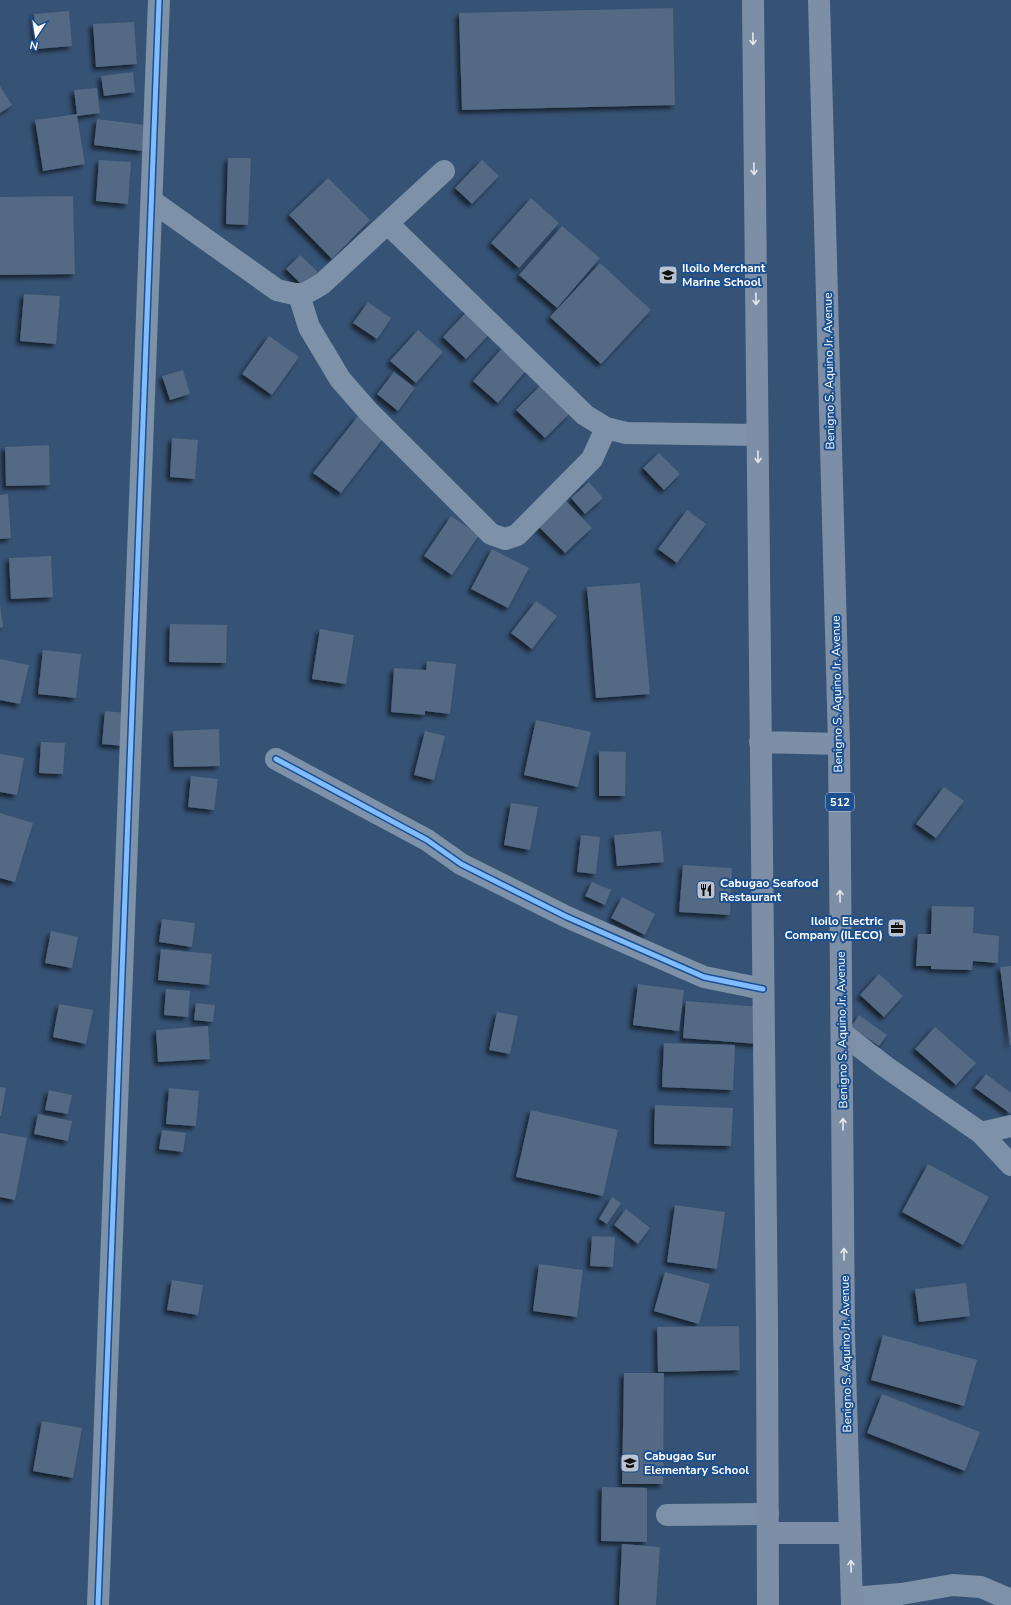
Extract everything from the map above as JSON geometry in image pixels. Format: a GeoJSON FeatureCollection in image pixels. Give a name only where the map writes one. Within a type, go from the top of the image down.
{"type":"FeatureCollection","features":[{"type":"Feature","properties":{"kind":"main road"},"geometry":{"type":"LineString","coordinates":[[753,0],[768,1605]]}},
{"type":"Feature","properties":{"kind":"main road","name":"Benigno S. Aquino Jr. Avenue"},"geometry":{"type":"LineString","coordinates":[[819,0],[839,744],[844,1333],[852,1601]]}},
{"type":"Feature","properties":{"kind":"main road"},"geometry":{"type":"LineString","coordinates":[[760,742],[839,744]]}},
{"type":"Feature","properties":{"kind":"main road"},"geometry":{"type":"LineString","coordinates":[[768,1523],[850,1533]]}},
{"type":"Feature","properties":{"kind":"street"},"geometry":{"type":"LineString","coordinates":[[98,1605],[159,0]]}},
{"type":"Feature","properties":{"kind":"street"},"geometry":{"type":"LineString","coordinates":[[152,201],[277,290],[299,295],[313,290],[323,282],[444,171]]}},
{"type":"Feature","properties":{"kind":"street"},"geometry":{"type":"LineString","coordinates":[[388,224],[585,415],[606,428],[626,433],[758,435]]}},
{"type":"Feature","properties":{"kind":"street"},"geometry":{"type":"LineString","coordinates":[[299,295],[309,327],[340,378],[368,411],[492,534],[505,539],[517,535],[592,459],[606,428]]}},
{"type":"Feature","properties":{"kind":"street"},"geometry":{"type":"LineString","coordinates":[[276,758],[428,840],[461,864],[568,917],[704,977],[763,989]]}},
{"type":"Feature","properties":{"kind":"street"},"geometry":{"type":"LineString","coordinates":[[842,1033],[886,1067],[981,1133],[1011,1165]]}},
{"type":"Feature","properties":{"kind":"street"},"geometry":{"type":"LineString","coordinates":[[981,1133],[1011,1126]]}},
{"type":"Feature","properties":{"kind":"street"},"geometry":{"type":"LineString","coordinates":[[667,1515],[768,1523]]}},
{"type":"Feature","properties":{"kind":"street"},"geometry":{"type":"LineString","coordinates":[[852,1601],[953,1585],[981,1587],[1011,1600]]}},
{"type":"Feature","properties":{"kind":"building"},"geometry":{"type":"Polygon","coordinates":[[[673,8],[675,105],[462,110],[459,13],[673,8]]]}},
{"type":"Feature","properties":{"kind":"building"},"geometry":{"type":"Polygon","coordinates":[[[69,11],[72,46],[36,49],[34,14],[69,11]]]}},
{"type":"Feature","properties":{"kind":"building"},"geometry":{"type":"Polygon","coordinates":[[[134,22],[137,64],[96,67],[93,24],[134,22]]]}},
{"type":"Feature","properties":{"kind":"building"},"geometry":{"type":"Polygon","coordinates":[[[133,72],[135,92],[104,96],[101,76],[133,72]]]}},
{"type":"Feature","properties":{"kind":"building"},"geometry":{"type":"Polygon","coordinates":[[[0,86],[12,105],[0,113],[0,86]]]}},
{"type":"Feature","properties":{"kind":"building"},"geometry":{"type":"Polygon","coordinates":[[[97,88],[100,113],[77,116],[85,164],[43,171],[35,120],[77,114],[74,90],[97,88]]]}},
{"type":"Feature","properties":{"kind":"building"},"geometry":{"type":"Polygon","coordinates":[[[97,119],[145,125],[143,151],[94,145],[97,119]]]}},
{"type":"Feature","properties":{"kind":"building"},"geometry":{"type":"Polygon","coordinates":[[[228,158],[251,158],[248,225],[226,224],[228,158]]]}},
{"type":"Feature","properties":{"kind":"building"},"geometry":{"type":"Polygon","coordinates":[[[99,160],[131,162],[128,204],[96,201],[99,160]]]}},
{"type":"Feature","properties":{"kind":"building"},"geometry":{"type":"Polygon","coordinates":[[[482,160],[499,176],[472,204],[455,188],[482,160]]]}},
{"type":"Feature","properties":{"kind":"building"},"geometry":{"type":"Polygon","coordinates":[[[328,178],[370,220],[332,259],[289,215],[328,178]]]}},
{"type":"Feature","properties":{"kind":"building"},"geometry":{"type":"Polygon","coordinates":[[[73,196],[75,274],[0,275],[0,197],[73,196]]]}},
{"type":"Feature","properties":{"kind":"building"},"geometry":{"type":"Polygon","coordinates":[[[531,198],[559,223],[519,268],[491,243],[531,198]]]}},
{"type":"Feature","properties":{"kind":"building"},"geometry":{"type":"Polygon","coordinates":[[[562,226],[600,258],[557,308],[519,275],[562,226]]]}},
{"type":"Feature","properties":{"kind":"building"},"geometry":{"type":"Polygon","coordinates":[[[300,255],[318,272],[304,287],[286,269],[300,255]]]}},
{"type":"Feature","properties":{"kind":"building"},"geometry":{"type":"Polygon","coordinates":[[[600,263],[651,310],[601,364],[550,317],[600,263]]]}},
{"type":"Feature","properties":{"kind":"building"},"geometry":{"type":"Polygon","coordinates":[[[24,294],[60,296],[56,344],[20,341],[24,294]]]}},
{"type":"Feature","properties":{"kind":"building"},"geometry":{"type":"Polygon","coordinates":[[[368,302],[391,318],[377,339],[353,323],[368,302]]]}},
{"type":"Feature","properties":{"kind":"building"},"geometry":{"type":"Polygon","coordinates":[[[472,306],[495,328],[466,359],[443,337],[472,306]]]}},
{"type":"Feature","properties":{"kind":"building"},"geometry":{"type":"Polygon","coordinates":[[[418,330],[443,352],[416,383],[390,361],[418,330]]]}},
{"type":"Feature","properties":{"kind":"building"},"geometry":{"type":"Polygon","coordinates":[[[269,336],[299,357],[272,395],[242,374],[269,336]]]}},
{"type":"Feature","properties":{"kind":"building"},"geometry":{"type":"Polygon","coordinates":[[[504,346],[529,367],[498,403],[473,381],[504,346]]]}},
{"type":"Feature","properties":{"kind":"building"},"geometry":{"type":"Polygon","coordinates":[[[183,370],[190,394],[170,400],[162,376],[183,370]]]}},
{"type":"Feature","properties":{"kind":"building"},"geometry":{"type":"Polygon","coordinates":[[[394,372],[415,388],[398,411],[377,394],[394,372]]]}},
{"type":"Feature","properties":{"kind":"building"},"geometry":{"type":"Polygon","coordinates":[[[541,385],[569,414],[545,438],[516,410],[541,385]]]}},
{"type":"Feature","properties":{"kind":"building"},"geometry":{"type":"Polygon","coordinates":[[[358,416],[384,437],[341,493],[313,473],[358,416]]]}},
{"type":"Feature","properties":{"kind":"building"},"geometry":{"type":"Polygon","coordinates":[[[172,438],[198,440],[195,479],[170,477],[172,438]]]}},
{"type":"Feature","properties":{"kind":"building"},"geometry":{"type":"Polygon","coordinates":[[[49,445],[50,485],[6,486],[5,447],[49,445]]]}},
{"type":"Feature","properties":{"kind":"building"},"geometry":{"type":"Polygon","coordinates":[[[659,453],[680,474],[664,490],[643,468],[659,453]]]}},
{"type":"Feature","properties":{"kind":"building"},"geometry":{"type":"Polygon","coordinates":[[[589,482],[603,498],[585,514],[571,498],[589,482]]]}},
{"type":"Feature","properties":{"kind":"building"},"geometry":{"type":"Polygon","coordinates":[[[8,494],[11,538],[0,539],[0,495],[8,494]]]}},
{"type":"Feature","properties":{"kind":"building"},"geometry":{"type":"Polygon","coordinates":[[[566,501],[592,528],[565,553],[539,527],[566,501]]]}},
{"type":"Feature","properties":{"kind":"building"},"geometry":{"type":"Polygon","coordinates":[[[687,510],[706,524],[677,563],[658,549],[687,510]]]}},
{"type":"Feature","properties":{"kind":"building"},"geometry":{"type":"Polygon","coordinates":[[[451,516],[479,535],[452,575],[424,556],[451,516]]]}},
{"type":"Feature","properties":{"kind":"building"},"geometry":{"type":"Polygon","coordinates":[[[492,549],[529,568],[508,608],[471,589],[492,549]]]}},
{"type":"Feature","properties":{"kind":"building"},"geometry":{"type":"Polygon","coordinates":[[[51,556],[53,597],[11,599],[9,558],[51,556]]]}},
{"type":"Feature","properties":{"kind":"building"},"geometry":{"type":"Polygon","coordinates":[[[640,583],[650,694],[596,698],[587,587],[640,583]]]}},
{"type":"Feature","properties":{"kind":"building"},"geometry":{"type":"Polygon","coordinates":[[[536,601],[557,616],[532,649],[511,633],[536,601]]]}},
{"type":"Feature","properties":{"kind":"building"},"geometry":{"type":"Polygon","coordinates":[[[0,605],[3,627],[0,628],[0,605]]]}},
{"type":"Feature","properties":{"kind":"building"},"geometry":{"type":"Polygon","coordinates":[[[170,624],[227,625],[226,663],[169,662],[170,624]]]}},
{"type":"Feature","properties":{"kind":"building"},"geometry":{"type":"Polygon","coordinates":[[[320,629],[354,635],[346,684],[312,679],[320,629]]]}},
{"type":"Feature","properties":{"kind":"building"},"geometry":{"type":"Polygon","coordinates":[[[43,650],[81,654],[76,698],[38,694],[43,650]]]}},
{"type":"Feature","properties":{"kind":"building"},"geometry":{"type":"Polygon","coordinates":[[[0,659],[29,665],[20,704],[0,700],[0,659]]]}},
{"type":"Feature","properties":{"kind":"building"},"geometry":{"type":"Polygon","coordinates":[[[427,661],[456,664],[450,714],[425,711],[425,715],[391,712],[394,668],[426,670],[427,661]]]}},
{"type":"Feature","properties":{"kind":"building"},"geometry":{"type":"Polygon","coordinates":[[[105,711],[127,713],[123,746],[102,744],[105,711]]]}},
{"type":"Feature","properties":{"kind":"building"},"geometry":{"type":"Polygon","coordinates":[[[536,720],[591,732],[578,787],[524,775],[536,720]]]}},
{"type":"Feature","properties":{"kind":"building"},"geometry":{"type":"Polygon","coordinates":[[[219,729],[220,766],[174,767],[173,731],[219,729]]]}},
{"type":"Feature","properties":{"kind":"building"},"geometry":{"type":"Polygon","coordinates":[[[425,731],[445,736],[434,780],[414,775],[425,731]]]}},
{"type":"Feature","properties":{"kind":"building"},"geometry":{"type":"Polygon","coordinates":[[[41,742],[65,743],[63,774],[39,773],[41,742]]]}},
{"type":"Feature","properties":{"kind":"building"},"geometry":{"type":"Polygon","coordinates":[[[599,751],[626,752],[625,796],[599,796],[599,751]]]}},
{"type":"Feature","properties":{"kind":"building"},"geometry":{"type":"Polygon","coordinates":[[[0,754],[24,758],[17,795],[0,792],[0,754]]]}},
{"type":"Feature","properties":{"kind":"building"},"geometry":{"type":"Polygon","coordinates":[[[191,776],[218,779],[214,810],[188,807],[191,776]]]}},
{"type":"Feature","properties":{"kind":"building"},"geometry":{"type":"Polygon","coordinates":[[[944,787],[964,801],[936,838],[916,824],[944,787]]]}},
{"type":"Feature","properties":{"kind":"building"},"geometry":{"type":"Polygon","coordinates":[[[511,803],[538,807],[530,850],[504,845],[511,803]]]}},
{"type":"Feature","properties":{"kind":"building"},"geometry":{"type":"Polygon","coordinates":[[[0,813],[33,823],[15,882],[0,878],[0,813]]]}},
{"type":"Feature","properties":{"kind":"building"},"geometry":{"type":"Polygon","coordinates":[[[661,831],[664,862],[617,866],[614,835],[661,831]]]}},
{"type":"Feature","properties":{"kind":"building"},"geometry":{"type":"Polygon","coordinates":[[[581,835],[600,837],[596,874],[577,872],[581,835]]]}},
{"type":"Feature","properties":{"kind":"building","name":"Cabugao Seafood Restaurant"},"geometry":{"type":"Polygon","coordinates":[[[683,865],[732,868],[730,915],[679,912],[683,865]]]}},
{"type":"Feature","properties":{"kind":"building"},"geometry":{"type":"Polygon","coordinates":[[[592,882],[611,890],[605,905],[585,896],[592,882]]]}},
{"type":"Feature","properties":{"kind":"building"},"geometry":{"type":"Polygon","coordinates":[[[622,897],[655,914],[645,935],[611,918],[622,897]]]}},
{"type":"Feature","properties":{"kind":"building"},"geometry":{"type":"Polygon","coordinates":[[[932,906],[974,907],[973,933],[999,936],[998,963],[973,961],[972,970],[931,969],[931,966],[916,966],[918,934],[931,934],[932,906]]]}},
{"type":"Feature","properties":{"kind":"building"},"geometry":{"type":"Polygon","coordinates":[[[162,919],[195,923],[192,947],[159,942],[162,919]]]}},
{"type":"Feature","properties":{"kind":"building"},"geometry":{"type":"Polygon","coordinates":[[[51,931],[78,937],[72,968],[45,963],[51,931]]]}},
{"type":"Feature","properties":{"kind":"building"},"geometry":{"type":"Polygon","coordinates":[[[161,949],[212,954],[209,985],[158,980],[161,949]]]}},
{"type":"Feature","properties":{"kind":"building"},"geometry":{"type":"Polygon","coordinates":[[[1011,966],[1011,1045],[1010,1045],[1000,967],[1011,966]]]}},
{"type":"Feature","properties":{"kind":"building"},"geometry":{"type":"Polygon","coordinates":[[[879,974],[903,996],[884,1017],[860,995],[879,974]]]}},
{"type":"Feature","properties":{"kind":"building"},"geometry":{"type":"Polygon","coordinates":[[[638,984],[684,990],[679,1031],[633,1025],[638,984]]]}},
{"type":"Feature","properties":{"kind":"building"},"geometry":{"type":"Polygon","coordinates":[[[166,989],[190,991],[188,1017],[164,1015],[166,989]]]}},
{"type":"Feature","properties":{"kind":"building"},"geometry":{"type":"Polygon","coordinates":[[[686,1001],[761,1007],[758,1044],[683,1038],[686,1001]]]}},
{"type":"Feature","properties":{"kind":"building"},"geometry":{"type":"Polygon","coordinates":[[[196,1003],[215,1005],[213,1022],[194,1020],[196,1003]]]}},
{"type":"Feature","properties":{"kind":"building"},"geometry":{"type":"Polygon","coordinates":[[[59,1004],[93,1010],[86,1044],[53,1037],[59,1004]]]}},
{"type":"Feature","properties":{"kind":"building"},"geometry":{"type":"Polygon","coordinates":[[[497,1012],[518,1016],[510,1054],[489,1050],[497,1012]]]}},
{"type":"Feature","properties":{"kind":"building"},"geometry":{"type":"Polygon","coordinates":[[[859,1015],[887,1035],[879,1046],[851,1027],[859,1015]]]}},
{"type":"Feature","properties":{"kind":"building"},"geometry":{"type":"Polygon","coordinates":[[[208,1026],[210,1059],[158,1062],[156,1030],[208,1026]]]}},
{"type":"Feature","properties":{"kind":"building"},"geometry":{"type":"Polygon","coordinates":[[[935,1027],[976,1063],[956,1085],[915,1049],[935,1027]]]}},
{"type":"Feature","properties":{"kind":"building"},"geometry":{"type":"Polygon","coordinates":[[[664,1043],[735,1045],[733,1090],[662,1087],[664,1043]]]}},
{"type":"Feature","properties":{"kind":"building"},"geometry":{"type":"Polygon","coordinates":[[[986,1074],[1011,1093],[1011,1114],[975,1088],[986,1074]]]}},
{"type":"Feature","properties":{"kind":"building"},"geometry":{"type":"Polygon","coordinates":[[[0,1087],[6,1088],[1,1116],[0,1116],[0,1087]]]}},
{"type":"Feature","properties":{"kind":"building"},"geometry":{"type":"Polygon","coordinates":[[[169,1088],[199,1091],[196,1126],[166,1124],[169,1088]]]}},
{"type":"Feature","properties":{"kind":"building"},"geometry":{"type":"Polygon","coordinates":[[[49,1090],[72,1095],[68,1114],[45,1110],[49,1090]]]}},
{"type":"Feature","properties":{"kind":"building"},"geometry":{"type":"Polygon","coordinates":[[[655,1105],[733,1108],[731,1146],[654,1144],[655,1105]]]}},
{"type":"Feature","properties":{"kind":"building"},"geometry":{"type":"Polygon","coordinates":[[[531,1110],[618,1130],[603,1196],[516,1177],[531,1110]]]}},
{"type":"Feature","properties":{"kind":"building"},"geometry":{"type":"Polygon","coordinates":[[[38,1114],[72,1121],[68,1141],[34,1134],[38,1114]]]}},
{"type":"Feature","properties":{"kind":"building"},"geometry":{"type":"Polygon","coordinates":[[[162,1130],[186,1133],[183,1152],[159,1149],[162,1130]]]}},
{"type":"Feature","properties":{"kind":"building"},"geometry":{"type":"Polygon","coordinates":[[[0,1133],[27,1138],[15,1200],[0,1197],[0,1133]]]}},
{"type":"Feature","properties":{"kind":"building"},"geometry":{"type":"Polygon","coordinates":[[[928,1164],[989,1197],[963,1245],[902,1212],[928,1164]]]}},
{"type":"Feature","properties":{"kind":"building"},"geometry":{"type":"Polygon","coordinates":[[[612,1197],[621,1203],[607,1224],[599,1219],[612,1197]]]}},
{"type":"Feature","properties":{"kind":"building"},"geometry":{"type":"Polygon","coordinates":[[[675,1205],[725,1212],[717,1269],[667,1262],[675,1205]]]}},
{"type":"Feature","properties":{"kind":"building"},"geometry":{"type":"Polygon","coordinates":[[[626,1209],[650,1228],[638,1244],[614,1225],[626,1209]]]}},
{"type":"Feature","properties":{"kind":"building"},"geometry":{"type":"Polygon","coordinates":[[[592,1236],[615,1237],[613,1267],[590,1266],[592,1236]]]}},
{"type":"Feature","properties":{"kind":"building"},"geometry":{"type":"Polygon","coordinates":[[[539,1264],[583,1270],[577,1317],[533,1311],[539,1264]]]}},
{"type":"Feature","properties":{"kind":"building"},"geometry":{"type":"Polygon","coordinates":[[[665,1272],[710,1284],[699,1324],[654,1311],[665,1272]]]}},
{"type":"Feature","properties":{"kind":"building"},"geometry":{"type":"Polygon","coordinates":[[[172,1280],[203,1285],[198,1315],[167,1310],[172,1280]]]}},
{"type":"Feature","properties":{"kind":"building"},"geometry":{"type":"Polygon","coordinates":[[[966,1283],[970,1316],[919,1322],[915,1289],[966,1283]]]}},
{"type":"Feature","properties":{"kind":"building"},"geometry":{"type":"Polygon","coordinates":[[[739,1326],[740,1370],[658,1372],[657,1327],[739,1326]]]}},
{"type":"Feature","properties":{"kind":"building"},"geometry":{"type":"Polygon","coordinates":[[[883,1335],[977,1360],[964,1406],[871,1380],[883,1335]]]}},
{"type":"Feature","properties":{"kind":"building"},"geometry":{"type":"Polygon","coordinates":[[[624,1373],[664,1373],[663,1484],[622,1484],[624,1373]]]}},
{"type":"Feature","properties":{"kind":"building"},"geometry":{"type":"Polygon","coordinates":[[[882,1394],[980,1432],[965,1471],[867,1433],[882,1394]]]}},
{"type":"Feature","properties":{"kind":"building"},"geometry":{"type":"Polygon","coordinates":[[[42,1421],[82,1428],[73,1478],[33,1471],[42,1421]]]}},
{"type":"Feature","properties":{"kind":"building"},"geometry":{"type":"Polygon","coordinates":[[[602,1487],[647,1488],[647,1542],[601,1541],[602,1487]]]}},
{"type":"Feature","properties":{"kind":"building"},"geometry":{"type":"Polygon","coordinates":[[[622,1544],[660,1547],[656,1605],[619,1605],[622,1544]]]}},
{"type":"Feature","properties":{"kind":"cycle path"},"geometry":{"type":"LineString","coordinates":[[98,1605],[159,0]]}},
{"type":"Feature","properties":{"kind":"cycle path"},"geometry":{"type":"LineString","coordinates":[[276,759],[427,840],[461,864],[567,917],[704,977],[763,989]]}},
{"type":"Feature","properties":{"kind":"place","name":"Iloilo Merchant Marine School"},"geometry":{"type":"Point","coordinates":[668,275]}},
{"type":"Feature","properties":{"kind":"place","name":"Cabugao Seafood Restaurant"},"geometry":{"type":"Point","coordinates":[706,890]}},
{"type":"Feature","properties":{"kind":"place","name":"Iloilo Electric Company (ILECO)"},"geometry":{"type":"Point","coordinates":[897,928]}},
{"type":"Feature","properties":{"kind":"place","name":"Cabugao Sur Elementary School"},"geometry":{"type":"Point","coordinates":[630,1463]}}]}
